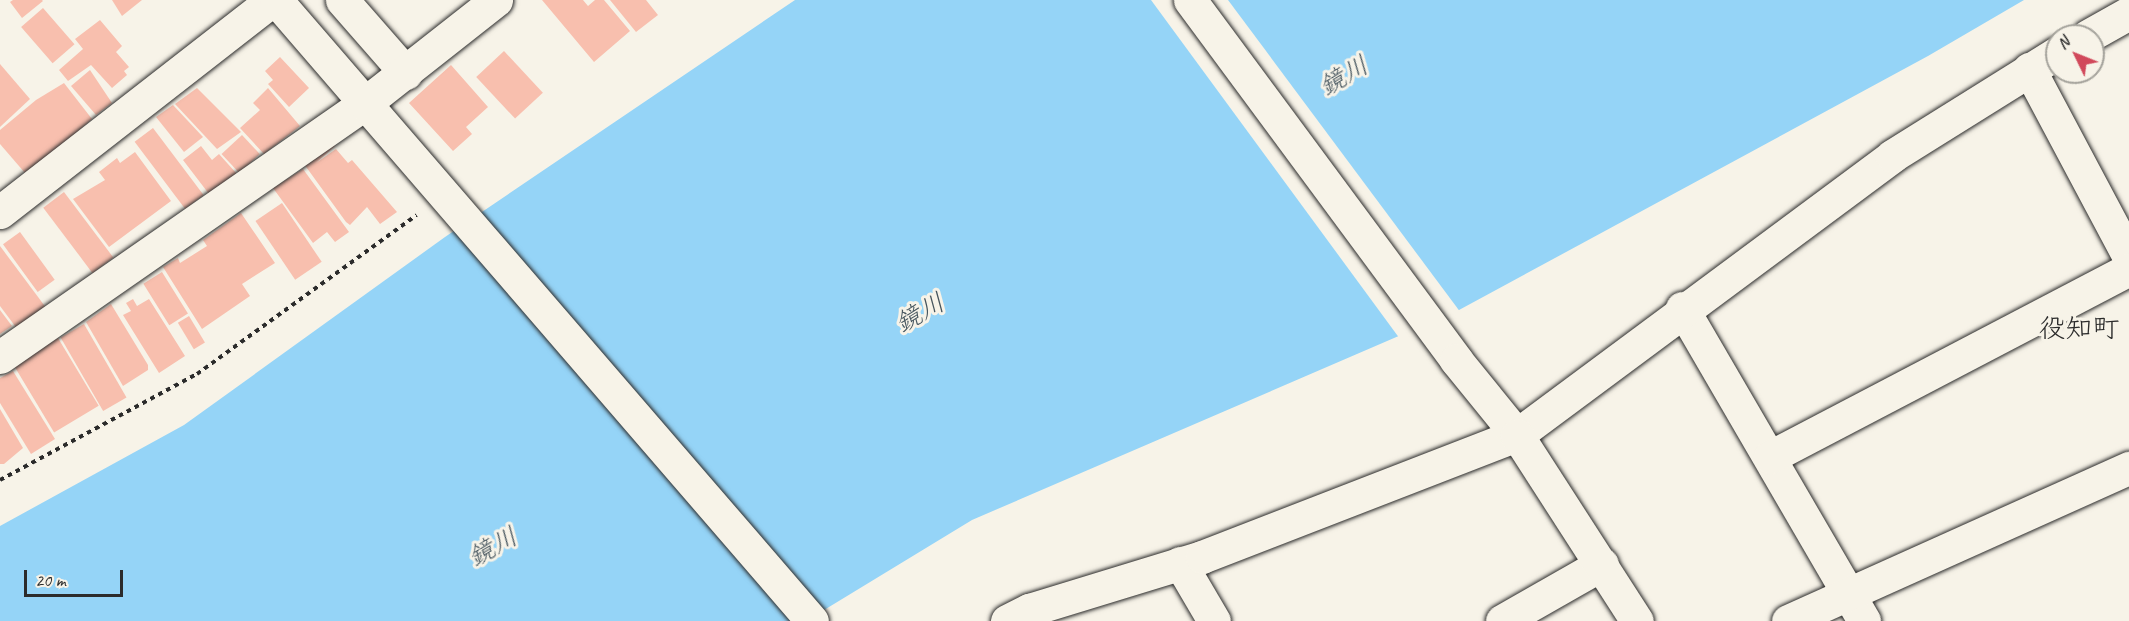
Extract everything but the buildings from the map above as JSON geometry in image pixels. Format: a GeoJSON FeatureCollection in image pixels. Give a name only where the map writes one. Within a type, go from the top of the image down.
{"type":"FeatureCollection","features":[{"type":"Feature","properties":{"kind":"street"},"geometry":{"type":"LineString","coordinates":[[0,212],[274,0],[812,621]]}},
{"type":"Feature","properties":{"kind":"street"},"geometry":{"type":"LineString","coordinates":[[342,0],[415,65]]}},
{"type":"Feature","properties":{"kind":"street"},"geometry":{"type":"LineString","coordinates":[[0,357],[364,104],[496,0]]}},
{"type":"Feature","properties":{"kind":"street"},"geometry":{"type":"LineString","coordinates":[[1190,0],[1456,360],[1517,435],[1602,564],[1636,621]]}},
{"type":"Feature","properties":{"kind":"street"},"geometry":{"type":"LineString","coordinates":[[2105,26],[2129,13]]}},
{"type":"Feature","properties":{"kind":"street"},"geometry":{"type":"LineString","coordinates":[[1007,621],[1029,610],[1180,563],[1517,435],[1682,308],[1892,156],[2043,61],[2129,257]]}},
{"type":"Feature","properties":{"kind":"street"},"geometry":{"type":"LineString","coordinates":[[1770,457],[2129,268]]}},
{"type":"Feature","properties":{"kind":"street"},"geometry":{"type":"LineString","coordinates":[[1682,308],[1857,608]]}},
{"type":"Feature","properties":{"kind":"street"},"geometry":{"type":"LineString","coordinates":[[1788,621],[1857,608],[2129,468]]}},
{"type":"Feature","properties":{"kind":"street"},"geometry":{"type":"LineString","coordinates":[[1180,563],[1214,621]]}},
{"type":"Feature","properties":{"kind":"street"},"geometry":{"type":"LineString","coordinates":[[1502,621],[1602,564]]}},
{"type":"Feature","properties":{"kind":"path"},"geometry":{"type":"LineString","coordinates":[[0,480],[197,374],[417,215]]}},
{"type":"Feature","properties":{"kind":"water","name":"鏡川"},"geometry":{"type":"Polygon","coordinates":[[[795,0],[2024,0],[1928,56],[1459,310],[972,520],[806,621],[0,621],[0,526],[184,425],[445,237],[795,0]]]}},
{"type":"Feature","properties":{"kind":"pier"},"geometry":{"type":"Polygon","coordinates":[[[1151,0],[1228,0],[1461,313],[1400,339],[1151,0]]]}},
{"type":"Feature","properties":{"kind":"district","name":"役知町"},"geometry":{"type":"Point","coordinates":[2079,329]}}]}
